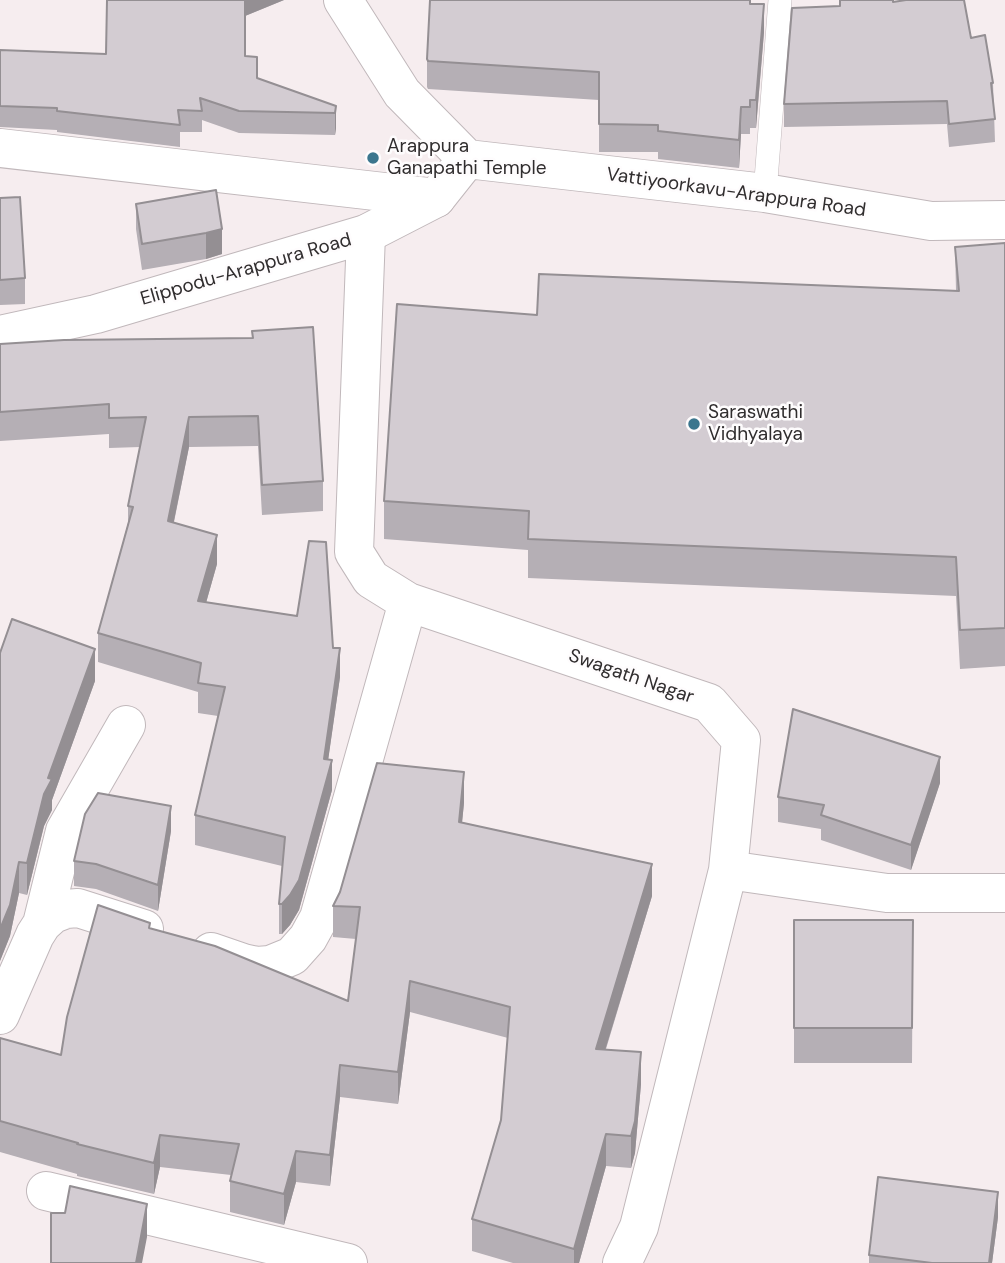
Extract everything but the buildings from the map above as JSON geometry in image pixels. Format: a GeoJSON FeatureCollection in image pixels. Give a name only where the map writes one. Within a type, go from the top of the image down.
{"type":"FeatureCollection","features":[{"type":"Feature","properties":{"kind":"street"},"geometry":{"type":"LineString","coordinates":[[342,0],[402,93],[467,159]]}},
{"type":"Feature","properties":{"kind":"street"},"geometry":{"type":"LineString","coordinates":[[0,148],[436,198]]}},
{"type":"Feature","properties":{"kind":"street","name":"Vattiyoorkavu-Arappura Road"},"geometry":{"type":"LineString","coordinates":[[467,159],[765,193],[931,221],[1005,220]]}},
{"type":"Feature","properties":{"kind":"street","name":"Elippodu-Arappura Road"},"geometry":{"type":"LineString","coordinates":[[0,335],[96,313],[366,234],[436,198],[467,159]]}},
{"type":"Feature","properties":{"kind":"street","name":"Swagath Nagar"},"geometry":{"type":"LineString","coordinates":[[366,234],[354,552],[371,579],[408,602],[709,704],[741,740],[728,870],[639,1227],[622,1263]]}},
{"type":"Feature","properties":{"kind":"street"},"geometry":{"type":"LineString","coordinates":[[0,1015],[35,935],[53,914],[66,909],[78,908],[257,966],[270,965],[292,956],[307,938],[318,918],[408,602]]}},
{"type":"Feature","properties":{"kind":"street"},"geometry":{"type":"LineString","coordinates":[[42,924],[65,831],[127,725]]}},
{"type":"Feature","properties":{"kind":"street"},"geometry":{"type":"LineString","coordinates":[[728,870],[887,893],[1005,893]]}},
{"type":"Feature","properties":{"kind":"street"},"geometry":{"type":"LineString","coordinates":[[46,1191],[348,1263]]}},
{"type":"Feature","properties":{"kind":"lane"},"geometry":{"type":"LineString","coordinates":[[765,193],[780,0]]}},
{"type":"Feature","properties":{"kind":"place","name":"Arappura Ganapathi Temple"},"geometry":{"type":"Point","coordinates":[373,158]}},
{"type":"Feature","properties":{"kind":"place","name":"Saraswathi Vidhyalaya"},"geometry":{"type":"Point","coordinates":[694,424]}}]}
